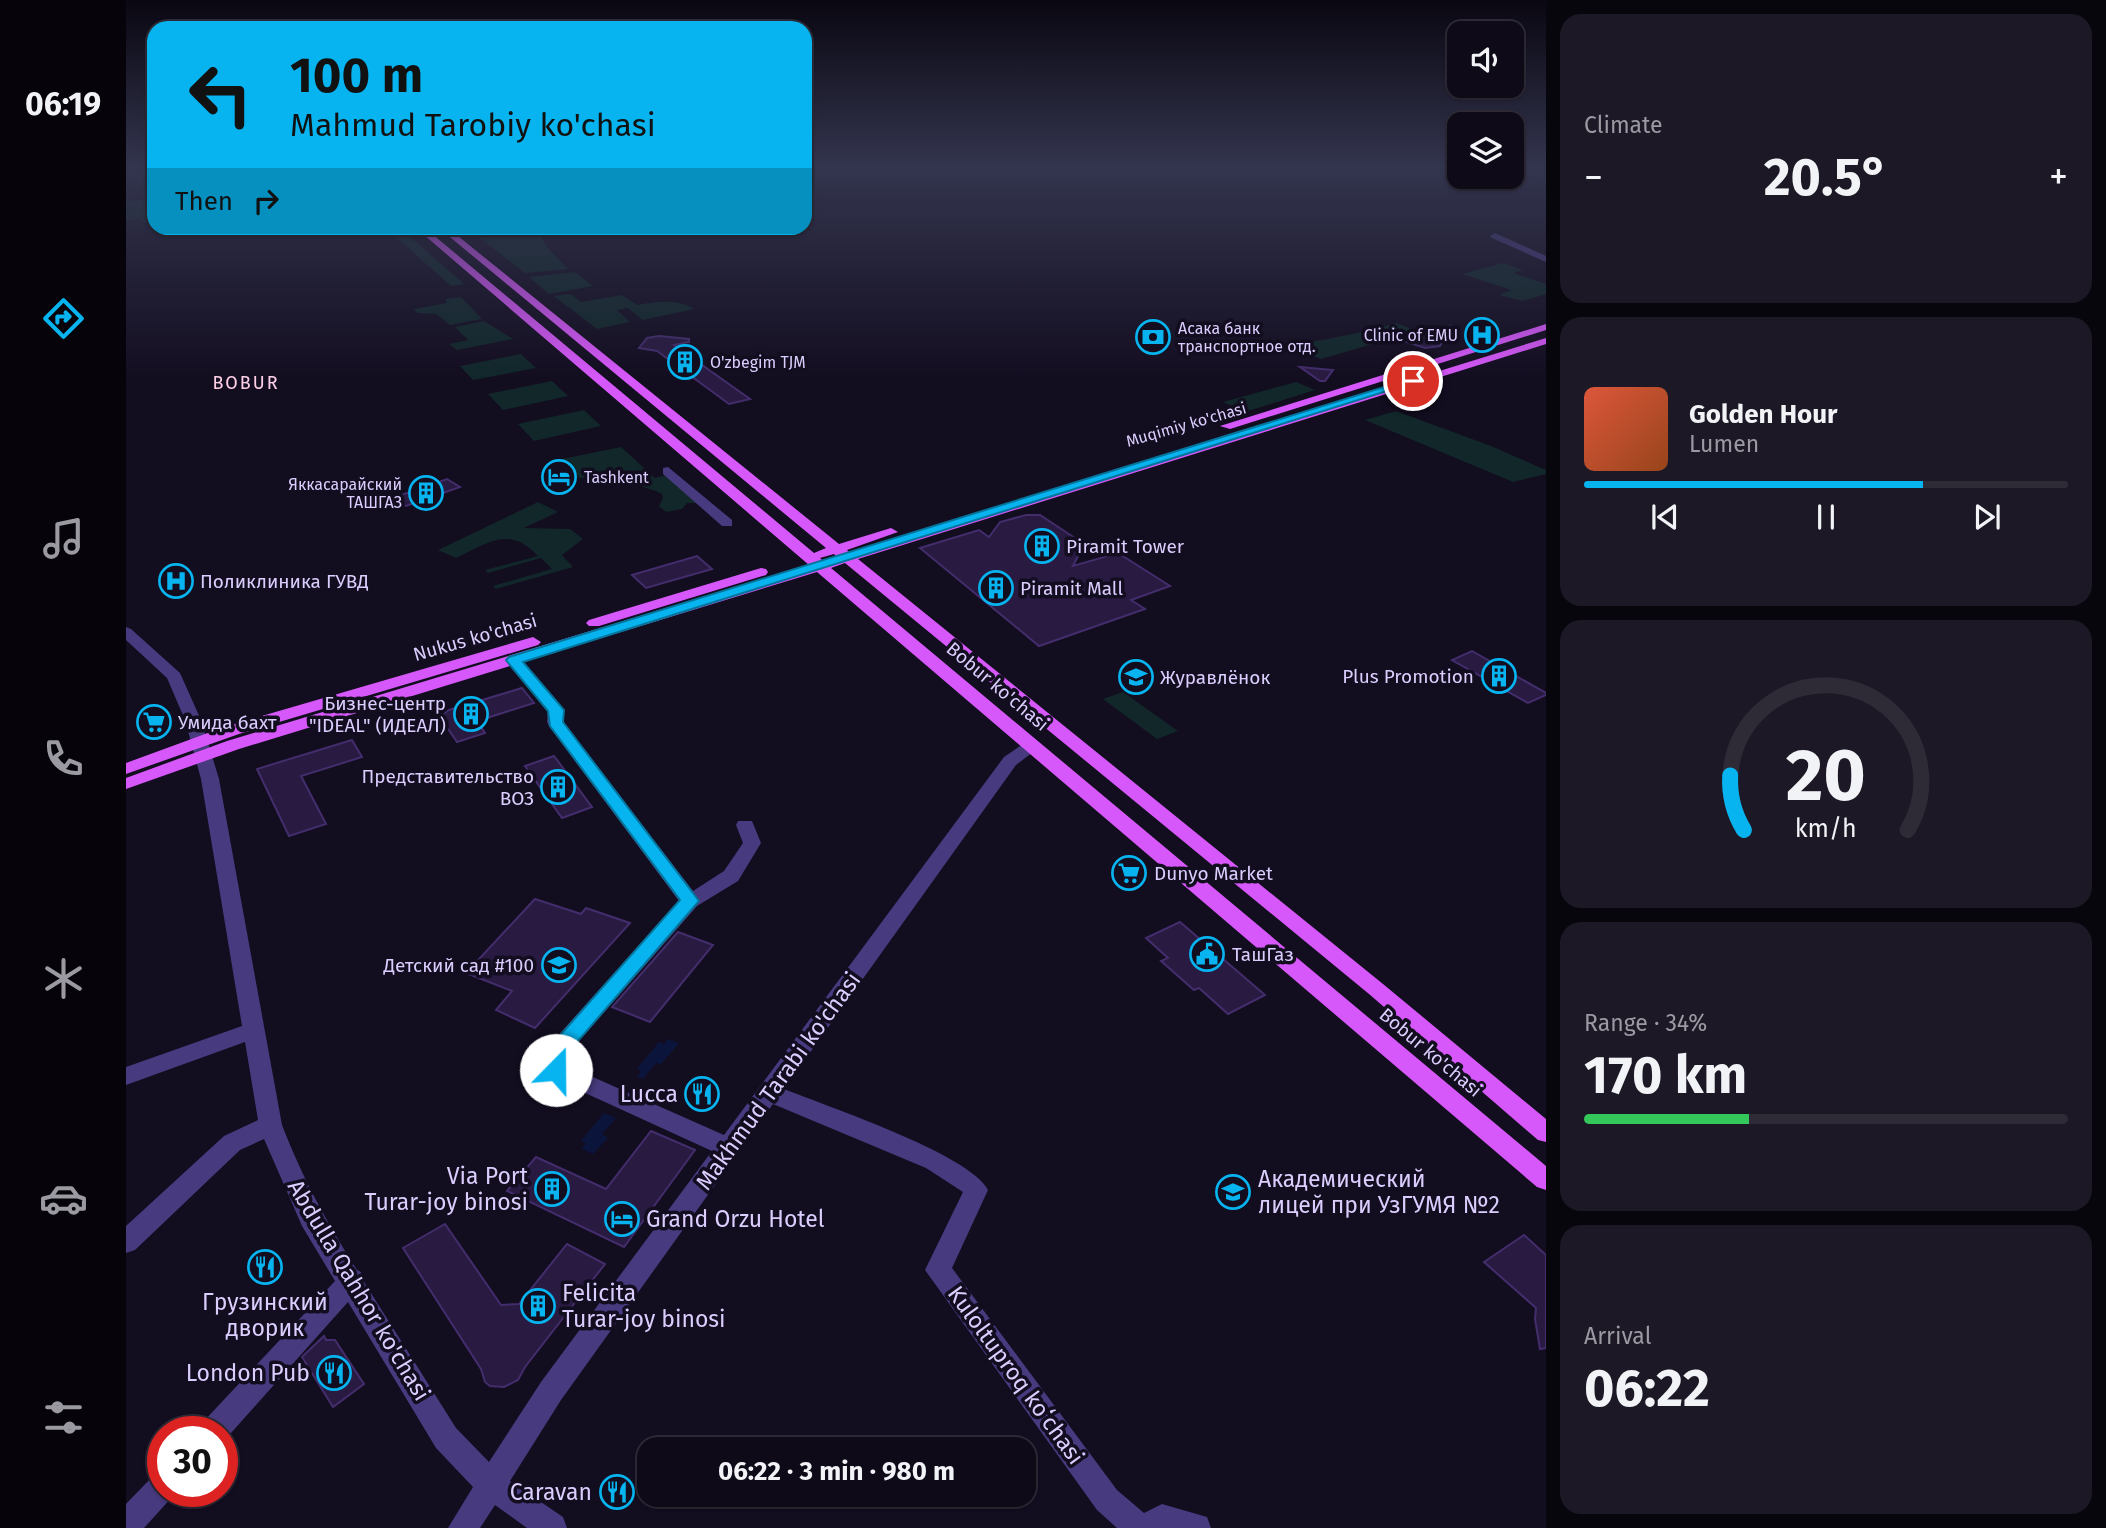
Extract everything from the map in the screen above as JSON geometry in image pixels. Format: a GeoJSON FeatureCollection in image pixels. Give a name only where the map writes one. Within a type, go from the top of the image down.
{"type":"FeatureCollection","features":[{"type":"Feature","properties":{"kind":"main road","name":"Bobur ko'chasi"},"geometry":{"type":"LineString","coordinates":[[430,236],[1546,1180]]}},
{"type":"Feature","properties":{"kind":"main road","name":"Bobur ko'chasi"},"geometry":{"type":"LineString","coordinates":[[453,236],[1365,981],[1546,1133]]}},
{"type":"Feature","properties":{"kind":"main road"},"geometry":{"type":"LineString","coordinates":[[1140,456],[1275,409],[1546,327]]}},
{"type":"Feature","properties":{"kind":"main road","name":"Muqimiy ko'chasi"},"geometry":{"type":"LineString","coordinates":[[817,562],[1000,505],[1156,461],[1508,349],[1546,334]]}},
{"type":"Feature","properties":{"kind":"main road","name":"Muqimiy ko'chasi"},"geometry":{"type":"LineString","coordinates":[[1000,505],[1140,456],[1508,349],[1546,341]]}},
{"type":"Feature","properties":{"kind":"main road"},"geometry":{"type":"LineString","coordinates":[[1156,461],[1302,423],[1546,350]]}},
{"type":"Feature","properties":{"kind":"main road"},"geometry":{"type":"LineString","coordinates":[[601,380],[614,380],[623,375]]}},
{"type":"Feature","properties":{"kind":"main road","name":"Nukus ko'chasi"},"geometry":{"type":"LineString","coordinates":[[126,769],[514,660],[817,562]]}},
{"type":"Feature","properties":{"kind":"main road","name":"Nukus ko'chasi"},"geometry":{"type":"LineString","coordinates":[[126,784],[202,749],[817,562]]}},
{"type":"Feature","properties":{"kind":"main road"},"geometry":{"type":"LineString","coordinates":[[989,709],[1019,698]]}},
{"type":"Feature","properties":{"kind":"street"},"geometry":{"type":"LineString","coordinates":[[1496,236],[1546,259]]}},
{"type":"Feature","properties":{"kind":"street"},"geometry":{"type":"LineString","coordinates":[[668,471],[727,523]]}},
{"type":"Feature","properties":{"kind":"street","name":"Abdulla Qahhor ko'chasi"},"geometry":{"type":"LineString","coordinates":[[126,632],[174,676],[202,749],[271,1125],[311,1219],[352,1280],[446,1438],[491,1485],[552,1528]]}},
{"type":"Feature","properties":{"kind":"street"},"geometry":{"type":"LineString","coordinates":[[514,660],[556,710],[555,722],[690,901]]}},
{"type":"Feature","properties":{"kind":"street","name":"Makhmud Tarabi ko'chasi"},"geometry":{"type":"LineString","coordinates":[[463,1528],[551,1391],[1010,761],[1032,746]]}},
{"type":"Feature","properties":{"kind":"street"},"geometry":{"type":"LineString","coordinates":[[729,1148],[556,1070],[562,1046],[690,901],[731,876],[752,843],[745,825]]}},
{"type":"Feature","properties":{"kind":"street"},"geometry":{"type":"LineString","coordinates":[[126,1076],[252,1031]]}},
{"type":"Feature","properties":{"kind":"street","name":"Kuloltuproq koʻchasi"},"geometry":{"type":"LineString","coordinates":[[770,1093],[934,1161],[974,1186],[976,1190],[938,1270],[1107,1500],[1139,1528]]}},
{"type":"Feature","properties":{"kind":"street"},"geometry":{"type":"LineString","coordinates":[[126,1242],[232,1143],[271,1125]]}},
{"type":"Feature","properties":{"kind":"street"},"geometry":{"type":"LineString","coordinates":[[228,1416],[352,1280]]}},
{"type":"Feature","properties":{"kind":"street"},"geometry":{"type":"LineString","coordinates":[[126,1526],[147,1503]]}},
{"type":"Feature","properties":{"kind":"street"},"geometry":{"type":"LineString","coordinates":[[1146,1528],[1162,1519],[1196,1528]]}},
{"type":"Feature","properties":{"kind":"green space"},"geometry":{"type":"Polygon","coordinates":[[[395,236],[409,236],[464,284],[451,286],[395,236]]]}},
{"type":"Feature","properties":{"kind":"green space"},"geometry":{"type":"Polygon","coordinates":[[[478,236],[542,236],[546,246],[568,269],[525,273],[478,236]]]}},
{"type":"Feature","properties":{"kind":"green space"},"geometry":{"type":"Polygon","coordinates":[[[1503,263],[1523,270],[1513,273],[1546,284],[1546,294],[1523,301],[1499,295],[1511,290],[1463,274],[1503,263]]]}},
{"type":"Feature","properties":{"kind":"green space"},"geometry":{"type":"Polygon","coordinates":[[[575,272],[593,286],[549,294],[529,277],[575,272]]]}},
{"type":"Feature","properties":{"kind":"green space"},"geometry":{"type":"Polygon","coordinates":[[[571,294],[581,302],[622,295],[637,305],[673,302],[694,309],[643,320],[628,308],[617,310],[630,322],[597,329],[554,296],[571,294]]]}},
{"type":"Feature","properties":{"kind":"green space"},"geometry":{"type":"Polygon","coordinates":[[[461,297],[482,319],[450,325],[436,314],[418,313],[413,309],[447,303],[445,299],[461,297]]]}},
{"type":"Feature","properties":{"kind":"green space"},"geometry":{"type":"Polygon","coordinates":[[[484,321],[513,339],[457,350],[449,344],[468,340],[455,327],[484,321]]]}},
{"type":"Feature","properties":{"kind":"green space"},"geometry":{"type":"Polygon","coordinates":[[[1396,323],[1417,331],[1321,359],[1289,347],[1289,344],[1293,343],[1323,340],[1396,323]]]}},
{"type":"Feature","properties":{"kind":"green space"},"geometry":{"type":"Polygon","coordinates":[[[521,354],[536,368],[473,380],[460,366],[521,354]]]}},
{"type":"Feature","properties":{"kind":"green space"},"geometry":{"type":"Polygon","coordinates":[[[552,381],[568,396],[503,410],[488,394],[552,381]]]}},
{"type":"Feature","properties":{"kind":"green space"},"geometry":{"type":"Polygon","coordinates":[[[1296,382],[1315,390],[1245,412],[1223,402],[1296,382]]]}},
{"type":"Feature","properties":{"kind":"green space"},"geometry":{"type":"Polygon","coordinates":[[[584,410],[601,426],[534,441],[518,424],[584,410]]]}},
{"type":"Feature","properties":{"kind":"green space"},"geometry":{"type":"Polygon","coordinates":[[[1396,411],[1491,446],[1546,470],[1546,474],[1513,482],[1365,420],[1396,411]]]}},
{"type":"Feature","properties":{"kind":"green space"},"geometry":{"type":"Polygon","coordinates":[[[621,447],[655,478],[667,475],[701,503],[687,503],[682,509],[666,512],[659,506],[662,494],[614,478],[580,478],[562,459],[621,447]]]}},
{"type":"Feature","properties":{"kind":"green space"},"geometry":{"type":"Polygon","coordinates":[[[538,502],[558,512],[524,528],[570,529],[583,539],[562,555],[573,567],[496,589],[493,586],[552,569],[541,558],[488,573],[485,570],[538,556],[517,541],[508,539],[488,543],[456,558],[438,550],[538,502]]]}},
{"type":"Feature","properties":{"kind":"green space"},"geometry":{"type":"Polygon","coordinates":[[[1123,692],[1178,731],[1157,739],[1103,699],[1123,692]]]}},
{"type":"Feature","properties":{"kind":"water"},"geometry":{"type":"Polygon","coordinates":[[[668,1039],[679,1043],[661,1064],[656,1063],[643,1079],[637,1077],[641,1071],[637,1069],[659,1042],[664,1044],[668,1039]]]}},
{"type":"Feature","properties":{"kind":"water"},"geometry":{"type":"Polygon","coordinates":[[[604,1113],[616,1118],[602,1134],[608,1138],[593,1154],[582,1149],[586,1143],[581,1141],[604,1113]]]}},
{"type":"Feature","properties":{"kind":"building"},"geometry":{"type":"Polygon","coordinates":[[[1450,326],[1440,346],[1425,348],[1401,340],[1450,326]]]}},
{"type":"Feature","properties":{"kind":"building","name":"O'zbegim TJM"},"geometry":{"type":"Polygon","coordinates":[[[659,336],[689,339],[689,342],[674,345],[750,399],[729,404],[657,351],[639,348],[647,338],[659,336]]]}},
{"type":"Feature","properties":{"kind":"building"},"geometry":{"type":"Polygon","coordinates":[[[1300,367],[1333,370],[1325,381],[1320,381],[1300,367]]]}},
{"type":"Feature","properties":{"kind":"building","name":"Яккасарайский ТАШГАЗ"},"geometry":{"type":"Polygon","coordinates":[[[447,479],[460,487],[406,506],[393,498],[447,479]]]}},
{"type":"Feature","properties":{"kind":"building"},"geometry":{"type":"Polygon","coordinates":[[[1026,515],[1040,515],[1084,544],[1073,566],[1118,553],[1170,586],[1131,600],[1145,609],[1039,646],[920,548],[979,530],[989,537],[1000,522],[1026,515]]]}},
{"type":"Feature","properties":{"kind":"building"},"geometry":{"type":"Polygon","coordinates":[[[697,556],[712,569],[646,588],[632,575],[697,556]]]}},
{"type":"Feature","properties":{"kind":"building","name":"Plus Promotion"},"geometry":{"type":"Polygon","coordinates":[[[1472,651],[1546,695],[1528,703],[1452,660],[1472,651]]]}},
{"type":"Feature","properties":{"kind":"building","name":"Бизнес-центр \"IDEAL\" (ИДЕАЛ)"},"geometry":{"type":"Polygon","coordinates":[[[522,688],[534,703],[477,721],[485,733],[457,742],[442,720],[442,715],[449,710],[522,688]]]}},
{"type":"Feature","properties":{"kind":"building"},"geometry":{"type":"Polygon","coordinates":[[[352,740],[362,757],[301,776],[326,824],[289,836],[257,769],[352,740]]]}},
{"type":"Feature","properties":{"kind":"building","name":"Представительство ВОЗ"},"geometry":{"type":"Polygon","coordinates":[[[554,756],[592,807],[562,818],[525,766],[554,756]]]}},
{"type":"Feature","properties":{"kind":"building","name":"Детский сад #100"},"geometry":{"type":"Polygon","coordinates":[[[535,899],[581,914],[586,908],[630,923],[535,1028],[496,1010],[512,991],[466,973],[535,899]]]}},
{"type":"Feature","properties":{"kind":"building","name":"ТашГаз"},"geometry":{"type":"Polygon","coordinates":[[[1180,922],[1265,995],[1228,1014],[1199,988],[1194,990],[1161,961],[1168,958],[1146,938],[1180,922]]]}},
{"type":"Feature","properties":{"kind":"building"},"geometry":{"type":"Polygon","coordinates":[[[678,932],[713,945],[650,1022],[612,1007],[678,932]]]}},
{"type":"Feature","properties":{"kind":"building","name":"Via Port Turar-joy binosi"},"geometry":{"type":"Polygon","coordinates":[[[651,1131],[695,1150],[624,1247],[507,1191],[536,1157],[606,1189],[651,1131]]]}},
{"type":"Feature","properties":{"kind":"building","name":"Felicita Turar-joy binosi"},"geometry":{"type":"Polygon","coordinates":[[[445,1224],[501,1305],[519,1304],[567,1244],[605,1264],[525,1367],[518,1380],[504,1387],[490,1386],[485,1382],[481,1369],[403,1248],[445,1224]]]}},
{"type":"Feature","properties":{"kind":"building"},"geometry":{"type":"Polygon","coordinates":[[[1524,1235],[1546,1255],[1546,1348],[1540,1349],[1536,1308],[1484,1262],[1524,1235]]]}},
{"type":"Feature","properties":{"kind":"building","name":"London Pub"},"geometry":{"type":"Polygon","coordinates":[[[324,1336],[326,1340],[335,1340],[364,1384],[333,1407],[302,1357],[324,1336]]]}},
{"type":"Feature","properties":{"kind":"place","name":"Clinic of EMU"},"geometry":{"type":"Point","coordinates":[1482,335]}},
{"type":"Feature","properties":{"kind":"place","name":"Асака банк транспортное отд."},"geometry":{"type":"Point","coordinates":[1153,337]}},
{"type":"Feature","properties":{"kind":"place","name":"O'zbegim TJM"},"geometry":{"type":"Point","coordinates":[685,362]}},
{"type":"Feature","properties":{"kind":"place","name":"Tashkent"},"geometry":{"type":"Point","coordinates":[559,477]}},
{"type":"Feature","properties":{"kind":"place","name":"Яккасарайский ТАШГАЗ"},"geometry":{"type":"Point","coordinates":[426,493]}},
{"type":"Feature","properties":{"kind":"place","name":"Piramit Tower"},"geometry":{"type":"Point","coordinates":[1042,546]}},
{"type":"Feature","properties":{"kind":"place","name":"Поликлиника ГУВД"},"geometry":{"type":"Point","coordinates":[176,581]}},
{"type":"Feature","properties":{"kind":"place","name":"Piramit Mall"},"geometry":{"type":"Point","coordinates":[996,588]}},
{"type":"Feature","properties":{"kind":"place","name":"Plus Promotion"},"geometry":{"type":"Point","coordinates":[1499,676]}},
{"type":"Feature","properties":{"kind":"place","name":"Журавлёнок"},"geometry":{"type":"Point","coordinates":[1136,677]}},
{"type":"Feature","properties":{"kind":"place","name":"Бизнес-центр \"IDEAL\" (ИДЕАЛ)"},"geometry":{"type":"Point","coordinates":[471,714]}},
{"type":"Feature","properties":{"kind":"place","name":"Умида бахт"},"geometry":{"type":"Point","coordinates":[154,722]}},
{"type":"Feature","properties":{"kind":"place","name":"Представительство ВОЗ"},"geometry":{"type":"Point","coordinates":[558,787]}},
{"type":"Feature","properties":{"kind":"place","name":"Dunyo Market"},"geometry":{"type":"Point","coordinates":[1129,873]}},
{"type":"Feature","properties":{"kind":"place","name":"ТашГаз"},"geometry":{"type":"Point","coordinates":[1207,954]}},
{"type":"Feature","properties":{"kind":"place","name":"Детский сад #100"},"geometry":{"type":"Point","coordinates":[559,965]}},
{"type":"Feature","properties":{"kind":"place","name":"Lucca"},"geometry":{"type":"Point","coordinates":[702,1094]}},
{"type":"Feature","properties":{"kind":"place","name":"Via Port Turar-joy binosi"},"geometry":{"type":"Point","coordinates":[552,1189]}},
{"type":"Feature","properties":{"kind":"place","name":"Академический лицей при УзГУМЯ №2"},"geometry":{"type":"Point","coordinates":[1233,1192]}},
{"type":"Feature","properties":{"kind":"place","name":"Grand Orzu Hotel"},"geometry":{"type":"Point","coordinates":[622,1219]}},
{"type":"Feature","properties":{"kind":"place","name":"Грузинский дворик"},"geometry":{"type":"Point","coordinates":[265,1267]}},
{"type":"Feature","properties":{"kind":"place","name":"Felicita Turar-joy binosi"},"geometry":{"type":"Point","coordinates":[538,1306]}},
{"type":"Feature","properties":{"kind":"place","name":"London Pub"},"geometry":{"type":"Point","coordinates":[334,1373]}},
{"type":"Feature","properties":{"kind":"place","name":"Caravan"},"geometry":{"type":"Point","coordinates":[617,1492]}},
{"type":"Feature","properties":{"kind":"district","name":"BOBUR"},"geometry":{"type":"Point","coordinates":[246,383]}},
{"type":"Feature","properties":{"kind":"route"},"geometry":{"type":"LineString","coordinates":[[556,1070],[562,1046],[690,901],[555,722],[556,710],[514,660],[1413,381]]}}]}
